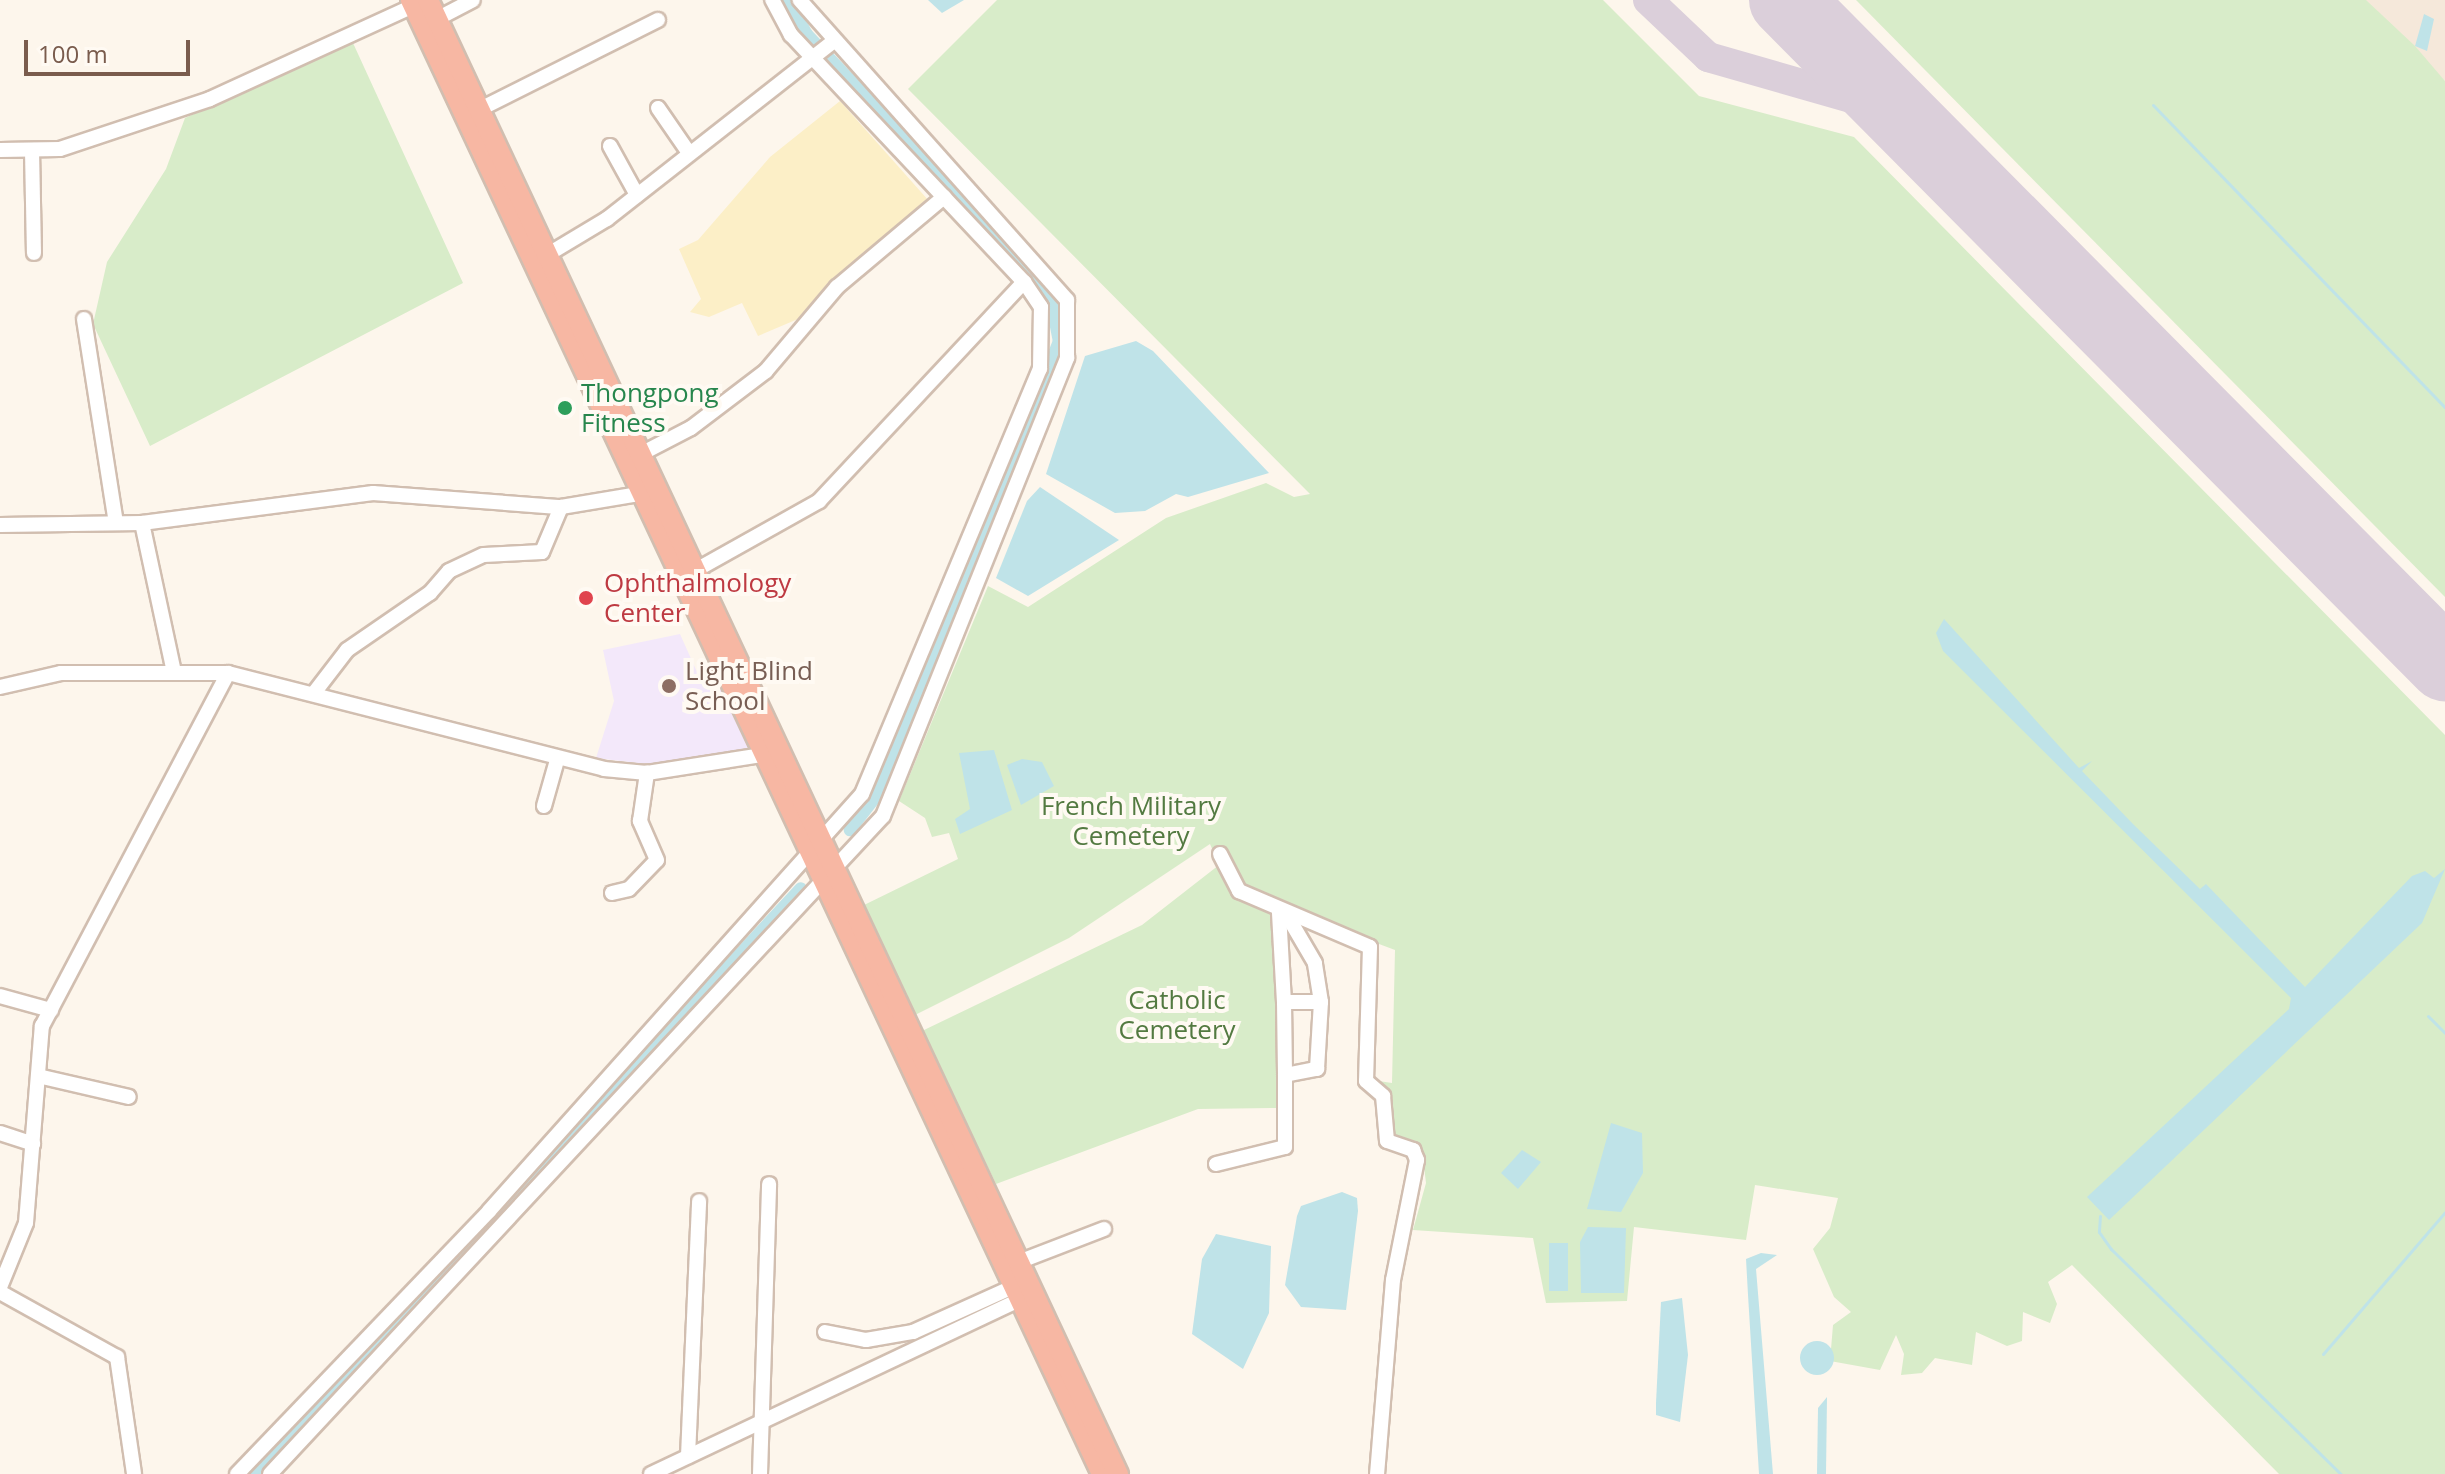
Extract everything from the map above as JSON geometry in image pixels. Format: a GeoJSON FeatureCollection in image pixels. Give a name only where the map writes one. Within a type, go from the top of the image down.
{"type":"FeatureCollection","features":[{"type":"Feature","properties":{"kind":"highway"},"geometry":{"type":"LineString","coordinates":[[420,2],[480,109],[634,458]]}},
{"type":"Feature","properties":{"kind":"highway"},"geometry":{"type":"LineString","coordinates":[[431,22],[634,458],[698,569],[1018,1293],[1102,1474]]}},
{"type":"Feature","properties":{"kind":"highway"},"geometry":{"type":"LineString","coordinates":[[652,492],[768,754],[820,846]]}},
{"type":"Feature","properties":{"kind":"highway"},"geometry":{"type":"LineString","coordinates":[[833,876],[1021,1261],[1118,1474]]}},
{"type":"Feature","properties":{"kind":"street"},"geometry":{"type":"LineString","coordinates":[[431,22],[473,0]]}},
{"type":"Feature","properties":{"kind":"street"},"geometry":{"type":"LineString","coordinates":[[270,1474],[833,876],[883,816],[1067,358],[1070,327],[1067,300],[772,0]]}},
{"type":"Feature","properties":{"kind":"street"},"geometry":{"type":"LineString","coordinates":[[237,1474],[489,1211],[820,846],[862,794],[1040,369],[1041,307],[1024,282],[944,197],[823,49],[800,0]]}},
{"type":"Feature","properties":{"kind":"street"},"geometry":{"type":"LineString","coordinates":[[0,150],[60,149],[210,99],[420,2]]}},
{"type":"Feature","properties":{"kind":"street"},"geometry":{"type":"LineString","coordinates":[[480,109],[658,20]]}},
{"type":"Feature","properties":{"kind":"street"},"geometry":{"type":"LineString","coordinates":[[547,255],[637,195],[823,49]]}},
{"type":"Feature","properties":{"kind":"street"},"geometry":{"type":"LineString","coordinates":[[658,108],[689,153]]}},
{"type":"Feature","properties":{"kind":"street"},"geometry":{"type":"LineString","coordinates":[[610,146],[637,195]]}},
{"type":"Feature","properties":{"kind":"street"},"geometry":{"type":"LineString","coordinates":[[32,150],[34,253]]}},
{"type":"Feature","properties":{"kind":"street"},"geometry":{"type":"LineString","coordinates":[[634,458],[691,428],[766,371],[837,287],[944,197]]}},
{"type":"Feature","properties":{"kind":"street"},"geometry":{"type":"LineString","coordinates":[[698,569],[819,501],[1024,282]]}},
{"type":"Feature","properties":{"kind":"street"},"geometry":{"type":"LineString","coordinates":[[84,319],[116,523]]}},
{"type":"Feature","properties":{"kind":"street"},"geometry":{"type":"LineString","coordinates":[[0,525],[142,523],[373,493],[561,507],[652,492]]}},
{"type":"Feature","properties":{"kind":"street"},"geometry":{"type":"LineString","coordinates":[[314,693],[347,650],[430,593],[449,571],[484,555],[542,552],[561,507]]}},
{"type":"Feature","properties":{"kind":"street"},"geometry":{"type":"LineString","coordinates":[[142,523],[174,672]]}},
{"type":"Feature","properties":{"kind":"street"},"geometry":{"type":"LineString","coordinates":[[0,687],[61,673],[228,673],[314,693],[557,760],[647,773],[768,754]]}},
{"type":"Feature","properties":{"kind":"street"},"geometry":{"type":"LineString","coordinates":[[134,1474],[117,1357],[0,1290],[26,1223],[38,1076],[51,1010],[228,673]]}},
{"type":"Feature","properties":{"kind":"street"},"geometry":{"type":"LineString","coordinates":[[544,806],[557,760]]}},
{"type":"Feature","properties":{"kind":"street"},"geometry":{"type":"LineString","coordinates":[[612,893],[629,889],[657,860],[640,821],[647,773]]}},
{"type":"Feature","properties":{"kind":"street"},"geometry":{"type":"LineString","coordinates":[[1220,854],[1239,891],[1283,915],[1370,947],[1366,1081],[1383,1096],[1387,1141],[1417,1154],[1417,1185],[1393,1280],[1377,1474]]}},
{"type":"Feature","properties":{"kind":"street"},"geometry":{"type":"LineString","coordinates":[[1283,915],[1315,963],[1321,1002],[1317,1069],[1285,1075]]}},
{"type":"Feature","properties":{"kind":"street"},"geometry":{"type":"LineString","coordinates":[[1216,1164],[1285,1147],[1283,915]]}},
{"type":"Feature","properties":{"kind":"street"},"geometry":{"type":"LineString","coordinates":[[0,996],[51,1010]]}},
{"type":"Feature","properties":{"kind":"street"},"geometry":{"type":"LineString","coordinates":[[1284,1002],[1321,1002]]}},
{"type":"Feature","properties":{"kind":"street"},"geometry":{"type":"LineString","coordinates":[[38,1076],[129,1097]]}},
{"type":"Feature","properties":{"kind":"street"},"geometry":{"type":"LineString","coordinates":[[0,1133],[33,1144]]}},
{"type":"Feature","properties":{"kind":"street"},"geometry":{"type":"LineString","coordinates":[[760,1474],[769,1184]]}},
{"type":"Feature","properties":{"kind":"street"},"geometry":{"type":"LineString","coordinates":[[688,1456],[699,1201]]}},
{"type":"Feature","properties":{"kind":"street"},"geometry":{"type":"LineString","coordinates":[[1021,1261],[1104,1229]]}},
{"type":"Feature","properties":{"kind":"street"},"geometry":{"type":"LineString","coordinates":[[825,1332],[866,1340],[913,1332],[1018,1293]]}},
{"type":"Feature","properties":{"kind":"street"},"geometry":{"type":"LineString","coordinates":[[651,1474],[763,1424],[1018,1293]]}},
{"type":"Feature","properties":{"kind":"shaded area"},"geometry":{"type":"Polygon","coordinates":[[[2365,0],[2445,0],[2445,81],[2365,0]]]}},
{"type":"Feature","properties":{"kind":"shaded area","name":"Light Blind School"},"geometry":{"type":"Polygon","coordinates":[[[680,634],[697,672],[717,664],[752,749],[654,765],[596,758],[614,701],[603,650],[680,634]]]}},
{"type":"Feature","properties":{"kind":"green space"},"geometry":{"type":"Polygon","coordinates":[[[997,0],[1603,0],[1699,96],[1854,137],[2445,735],[2445,1474],[2279,1474],[2072,1265],[2048,1282],[2057,1304],[2050,1323],[2023,1312],[2022,1341],[2007,1346],[1976,1332],[1972,1365],[1935,1358],[1922,1373],[1901,1375],[1904,1354],[1896,1335],[1880,1370],[1830,1361],[1833,1325],[1851,1312],[1834,1297],[1813,1249],[1830,1228],[1838,1198],[1755,1185],[1746,1240],[1634,1227],[1627,1301],[1546,1303],[1533,1238],[1413,1230],[1426,1183],[1422,1150],[1390,1133],[1372,1080],[1392,1083],[1395,950],[1286,909],[1278,917],[1278,1108],[1198,1109],[996,1184],[922,1031],[1142,925],[1219,865],[1210,844],[1069,938],[915,1015],[862,906],[958,859],[949,833],[932,837],[925,818],[899,801],[988,586],[1028,607],[1166,518],[1266,483],[1294,497],[1310,494],[908,89],[997,0]]]}},
{"type":"Feature","properties":{"kind":"green space"},"geometry":{"type":"Polygon","coordinates":[[[1856,0],[2366,0],[2415,46],[2445,81],[2445,597],[1856,0]]]}},
{"type":"Feature","properties":{"kind":"green space"},"geometry":{"type":"Polygon","coordinates":[[[353,43],[463,283],[150,446],[93,324],[107,262],[166,169],[185,118],[353,43]]]}},
{"type":"Feature","properties":{"kind":"sand"},"geometry":{"type":"Polygon","coordinates":[[[840,101],[929,201],[805,316],[758,336],[742,303],[709,317],[690,312],[701,299],[679,249],[698,240],[770,157],[840,101]]]}},
{"type":"Feature","properties":{"kind":"water"},"geometry":{"type":"Polygon","coordinates":[[[928,0],[964,0],[942,13],[928,0]]]}},
{"type":"Feature","properties":{"kind":"water"},"geometry":{"type":"Polygon","coordinates":[[[2424,14],[2434,19],[2427,51],[2415,46],[2424,14]]]}},
{"type":"Feature","properties":{"kind":"water"},"geometry":{"type":"Polygon","coordinates":[[[1136,341],[1153,351],[1269,473],[1188,497],[1176,494],[1145,511],[1115,513],[1046,474],[1085,356],[1136,341]]]}},
{"type":"Feature","properties":{"kind":"water"},"geometry":{"type":"Polygon","coordinates":[[[1040,487],[1119,540],[1028,596],[996,578],[1027,501],[1040,487]]]}},
{"type":"Feature","properties":{"kind":"water"},"geometry":{"type":"Polygon","coordinates":[[[1944,619],[2079,768],[2092,761],[2082,771],[2133,824],[2200,889],[2206,884],[2305,987],[2412,876],[2425,871],[2434,878],[2445,869],[2422,923],[2109,1220],[2087,1197],[2289,1009],[2291,998],[1943,651],[1936,633],[1944,619]]]}},
{"type":"Feature","properties":{"kind":"water"},"geometry":{"type":"Polygon","coordinates":[[[994,750],[1012,810],[960,834],[955,819],[970,809],[959,753],[994,750]]]}},
{"type":"Feature","properties":{"kind":"water"},"geometry":{"type":"Polygon","coordinates":[[[1022,759],[1042,762],[1054,786],[1021,805],[1007,765],[1022,759]]]}},
{"type":"Feature","properties":{"kind":"water"},"geometry":{"type":"Polygon","coordinates":[[[1611,1123],[1642,1133],[1643,1173],[1621,1212],[1587,1209],[1611,1123]]]}},
{"type":"Feature","properties":{"kind":"water"},"geometry":{"type":"Polygon","coordinates":[[[1522,1150],[1541,1162],[1518,1189],[1501,1173],[1522,1150]]]}},
{"type":"Feature","properties":{"kind":"water"},"geometry":{"type":"Polygon","coordinates":[[[1342,1192],[1357,1198],[1358,1211],[1346,1310],[1301,1307],[1285,1285],[1297,1216],[1301,1206],[1342,1192]]]}},
{"type":"Feature","properties":{"kind":"water"},"geometry":{"type":"Polygon","coordinates":[[[1588,1227],[1626,1228],[1624,1293],[1581,1293],[1580,1242],[1588,1227]]]}},
{"type":"Feature","properties":{"kind":"water"},"geometry":{"type":"Polygon","coordinates":[[[1216,1234],[1271,1246],[1269,1313],[1243,1369],[1192,1334],[1202,1259],[1216,1234]]]}},
{"type":"Feature","properties":{"kind":"water"},"geometry":{"type":"Polygon","coordinates":[[[1549,1243],[1568,1243],[1568,1291],[1549,1291],[1549,1243]]]}},
{"type":"Feature","properties":{"kind":"water"},"geometry":{"type":"Polygon","coordinates":[[[1761,1253],[1777,1255],[1756,1269],[1773,1474],[1759,1474],[1746,1259],[1761,1253]]]}},
{"type":"Feature","properties":{"kind":"water"},"geometry":{"type":"Polygon","coordinates":[[[1682,1298],[1688,1355],[1680,1422],[1656,1415],[1656,1403],[1661,1302],[1682,1298]]]}},
{"type":"Feature","properties":{"kind":"water"},"geometry":{"type":"Polygon","coordinates":[[[1817,1341],[1829,1346],[1834,1358],[1829,1370],[1817,1375],[1805,1370],[1800,1358],[1805,1346],[1817,1341]]]}},
{"type":"Feature","properties":{"kind":"water"},"geometry":{"type":"Polygon","coordinates":[[[1827,1397],[1826,1474],[1817,1474],[1818,1408],[1827,1397]]]}},
{"type":"Feature","properties":{"kind":"waterway"},"geometry":{"type":"LineString","coordinates":[[788,0],[806,33],[1034,275],[1052,306],[1059,341],[878,794],[850,830]]}},
{"type":"Feature","properties":{"kind":"waterway"},"geometry":{"type":"LineString","coordinates":[[2153,105],[2445,407]]}},
{"type":"Feature","properties":{"kind":"waterway"},"geometry":{"type":"LineString","coordinates":[[256,1474],[801,888]]}},
{"type":"Feature","properties":{"kind":"waterway"},"geometry":{"type":"LineString","coordinates":[[2428,1016],[2445,1033]]}},
{"type":"Feature","properties":{"kind":"waterway"},"geometry":{"type":"LineString","coordinates":[[2323,1354],[2445,1212]]}},
{"type":"Feature","properties":{"kind":"waterway"},"geometry":{"type":"LineString","coordinates":[[2100,1216],[2099,1232],[2111,1249],[2341,1474]]}},
{"type":"Feature","properties":{"kind":"taxiway"},"geometry":{"type":"LineString","coordinates":[[1648,0],[1708,57],[1879,106],[1947,162]]}},
{"type":"Feature","properties":{"kind":"runway"},"geometry":{"type":"LineString","coordinates":[[1786,0],[2445,664]]}},
{"type":"Feature","properties":{"kind":"place","name":"Thongpong Fitness"},"geometry":{"type":"Point","coordinates":[565,408]}},
{"type":"Feature","properties":{"kind":"place","name":"Ophthalmology Center"},"geometry":{"type":"Point","coordinates":[586,598]}},
{"type":"Feature","properties":{"kind":"place","name":"Light Blind School"},"geometry":{"type":"Point","coordinates":[669,686]}},
{"type":"Feature","properties":{"kind":"park label","name":"French Military Cemetery"},"geometry":{"type":"Point","coordinates":[1131,821]}},
{"type":"Feature","properties":{"kind":"park label","name":"Catholic Cemetery"},"geometry":{"type":"Point","coordinates":[1177,1015]}}]}
